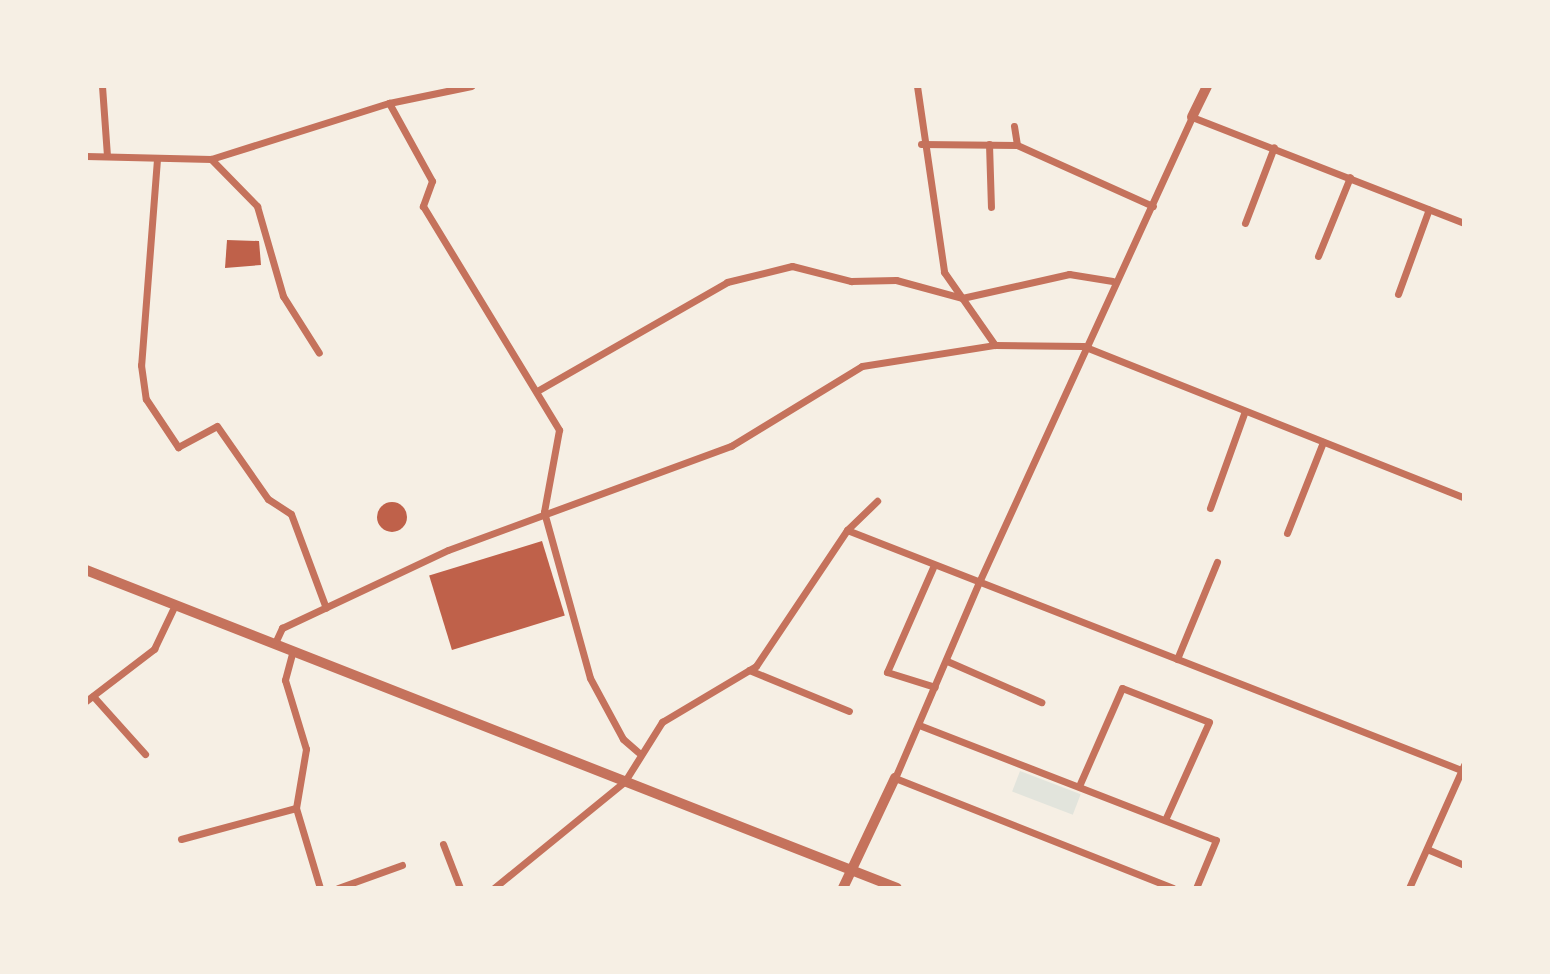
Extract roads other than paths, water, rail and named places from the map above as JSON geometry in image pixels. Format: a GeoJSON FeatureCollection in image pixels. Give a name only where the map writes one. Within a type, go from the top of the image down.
{"type":"FeatureCollection","features":[{"type":"Feature","properties":{"kind":"street"},"geometry":{"type":"LineString","coordinates":[[102,86],[107,155]]}},
{"type":"Feature","properties":{"kind":"street"},"geometry":{"type":"LineString","coordinates":[[86,156],[211,159],[389,103],[471,86]]}},
{"type":"Feature","properties":{"kind":"street"},"geometry":{"type":"LineString","coordinates":[[917,86],[921,144],[944,272],[995,345]]}},
{"type":"Feature","properties":{"kind":"street"},"geometry":{"type":"LineString","coordinates":[[843,888],[947,662],[980,580],[1112,281],[1153,205],[1207,86]]}},
{"type":"Feature","properties":{"kind":"street"},"geometry":{"type":"LineString","coordinates":[[389,103],[432,181],[423,206],[559,430],[544,512],[590,678],[623,738],[638,752]]}},
{"type":"Feature","properties":{"kind":"street"},"geometry":{"type":"LineString","coordinates":[[1192,117],[1464,223]]}},
{"type":"Feature","properties":{"kind":"street"},"geometry":{"type":"LineString","coordinates":[[1014,125],[1017,145]]}},
{"type":"Feature","properties":{"kind":"street"},"geometry":{"type":"LineString","coordinates":[[921,144],[1017,145],[1153,205]]}},
{"type":"Feature","properties":{"kind":"street"},"geometry":{"type":"LineString","coordinates":[[989,144],[991,207]]}},
{"type":"Feature","properties":{"kind":"street"},"geometry":{"type":"LineString","coordinates":[[1245,223],[1274,147]]}},
{"type":"Feature","properties":{"kind":"street"},"geometry":{"type":"LineString","coordinates":[[158,159],[141,365],[146,399],[178,447],[217,426],[268,499],[291,514],[326,608]]}},
{"type":"Feature","properties":{"kind":"street"},"geometry":{"type":"LineString","coordinates":[[211,159],[257,206],[283,296],[319,353]]}},
{"type":"Feature","properties":{"kind":"street"},"geometry":{"type":"LineString","coordinates":[[1318,256],[1350,177]]}},
{"type":"Feature","properties":{"kind":"street"},"geometry":{"type":"LineString","coordinates":[[1398,294],[1429,209]]}},
{"type":"Feature","properties":{"kind":"street"},"geometry":{"type":"LineString","coordinates":[[537,391],[727,282],[792,267],[851,281],[896,280],[962,298],[1069,274],[1112,281]]}},
{"type":"Feature","properties":{"kind":"street"},"geometry":{"type":"LineString","coordinates":[[275,643],[282,628],[544,512],[731,446],[862,366],[995,345],[1083,346],[1464,498]]}},
{"type":"Feature","properties":{"kind":"street"},"geometry":{"type":"LineString","coordinates":[[1210,508],[1245,411]]}},
{"type":"Feature","properties":{"kind":"street"},"geometry":{"type":"LineString","coordinates":[[1287,533],[1323,442]]}},
{"type":"Feature","properties":{"kind":"street"},"geometry":{"type":"LineString","coordinates":[[494,888],[625,781],[638,752],[662,722],[749,670],[775,646],[847,530],[877,501]]}},
{"type":"Feature","properties":{"kind":"street"},"geometry":{"type":"LineString","coordinates":[[847,530],[1463,768],[1409,888]]}},
{"type":"Feature","properties":{"kind":"street"},"geometry":{"type":"LineString","coordinates":[[1177,659],[1217,562]]}},
{"type":"Feature","properties":{"kind":"street"},"geometry":{"type":"LineString","coordinates":[[934,565],[887,672],[935,687]]}},
{"type":"Feature","properties":{"kind":"street"},"geometry":{"type":"LineString","coordinates":[[86,570],[897,888]]}},
{"type":"Feature","properties":{"kind":"street"},"geometry":{"type":"LineString","coordinates":[[145,754],[89,698],[162,641],[175,605]]}},
{"type":"Feature","properties":{"kind":"street"},"geometry":{"type":"LineString","coordinates":[[293,650],[285,680],[306,749],[296,808],[320,888]]}},
{"type":"Feature","properties":{"kind":"street"},"geometry":{"type":"LineString","coordinates":[[947,662],[1041,702]]}},
{"type":"Feature","properties":{"kind":"street"},"geometry":{"type":"LineString","coordinates":[[749,670],[849,711]]}},
{"type":"Feature","properties":{"kind":"street"},"geometry":{"type":"LineString","coordinates":[[1079,786],[1122,688],[1209,722],[1166,820]]}},
{"type":"Feature","properties":{"kind":"street"},"geometry":{"type":"LineString","coordinates":[[919,725],[1216,840],[1196,888]]}},
{"type":"Feature","properties":{"kind":"street"},"geometry":{"type":"LineString","coordinates":[[895,778],[1174,888]]}},
{"type":"Feature","properties":{"kind":"street"},"geometry":{"type":"LineString","coordinates":[[181,839],[296,808]]}},
{"type":"Feature","properties":{"kind":"street"},"geometry":{"type":"LineString","coordinates":[[443,844],[460,888]]}},
{"type":"Feature","properties":{"kind":"street"},"geometry":{"type":"LineString","coordinates":[[1427,849],[1464,865]]}},
{"type":"Feature","properties":{"kind":"street"},"geometry":{"type":"LineString","coordinates":[[338,888],[402,865]]}}]}
